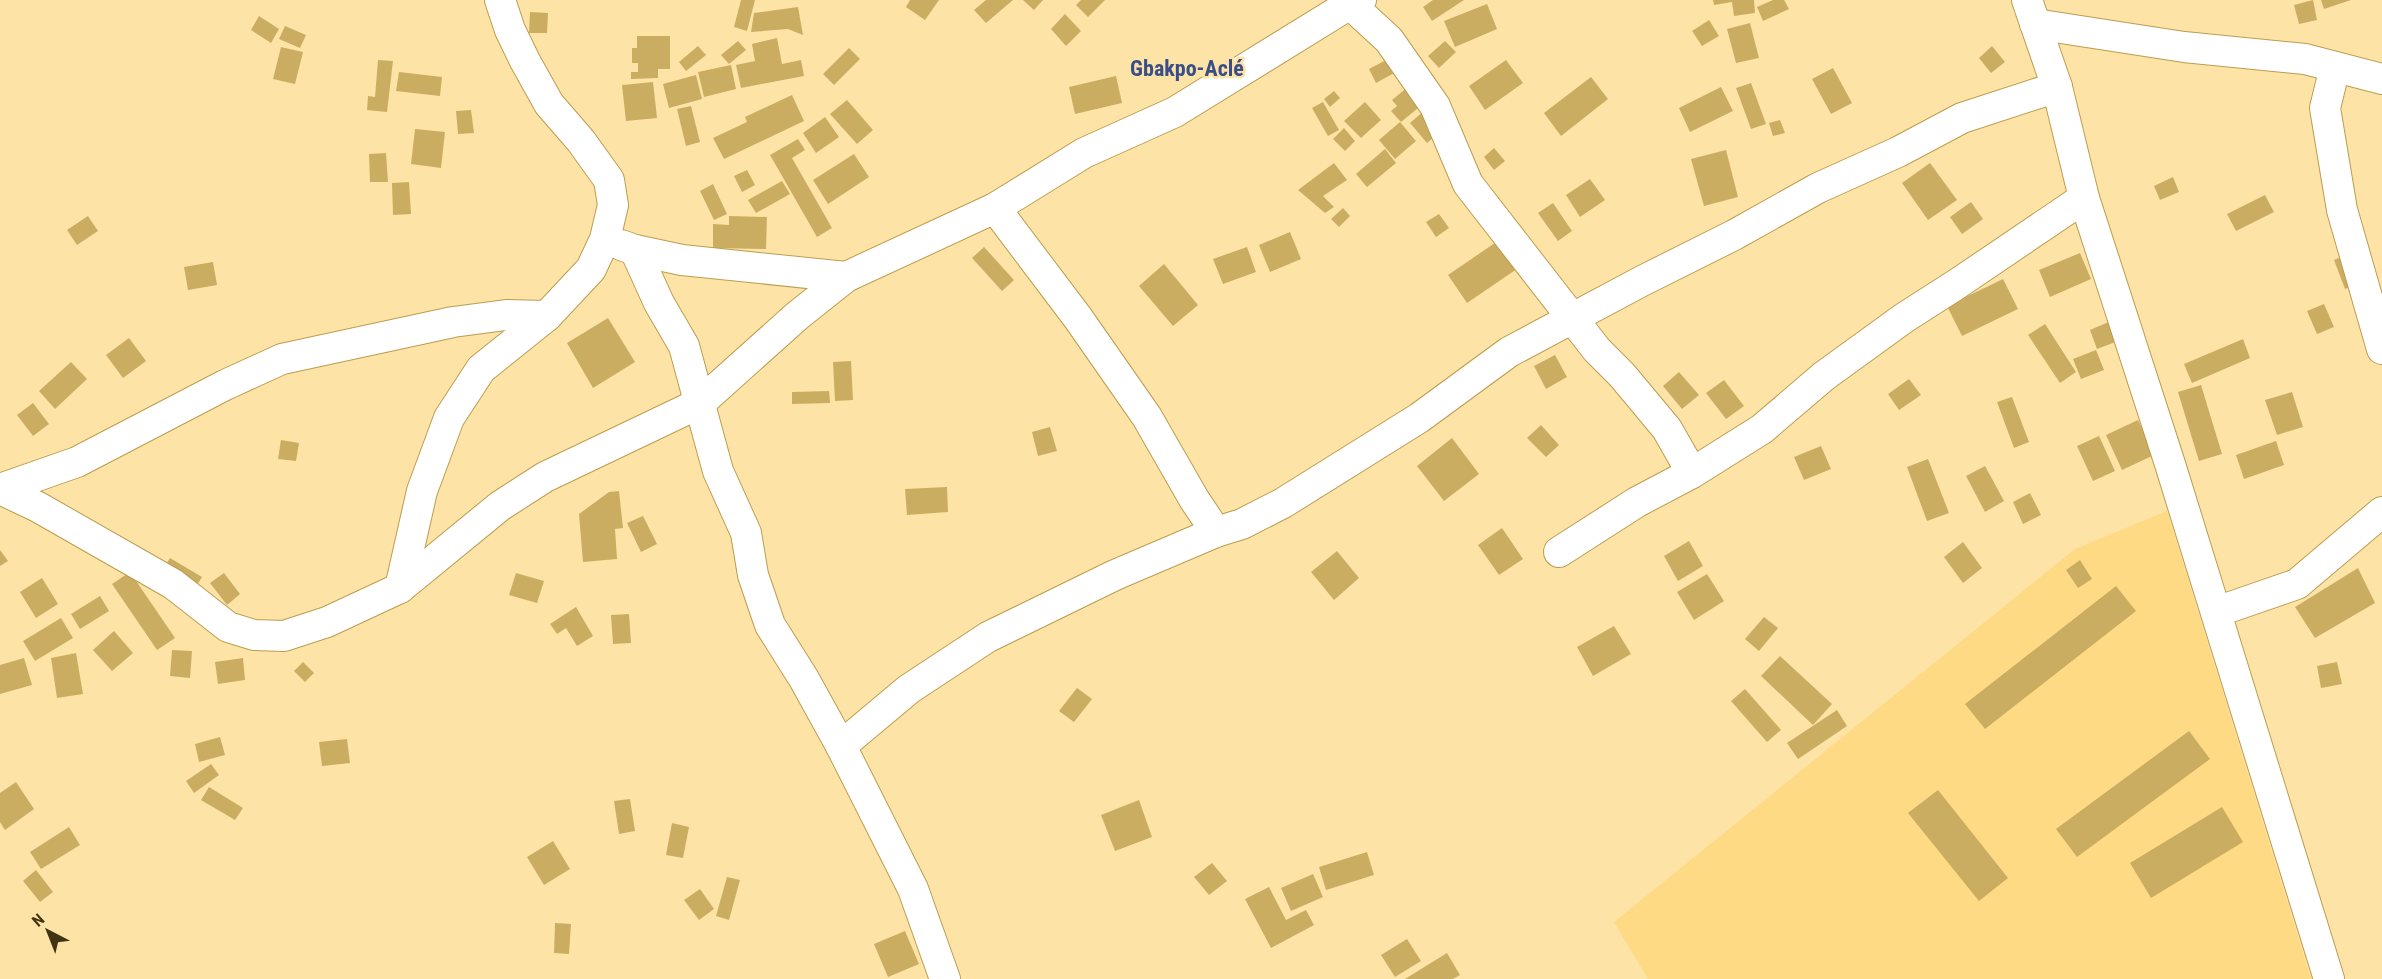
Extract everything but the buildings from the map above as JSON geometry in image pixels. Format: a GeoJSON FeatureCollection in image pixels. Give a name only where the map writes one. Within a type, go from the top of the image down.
{"type":"FeatureCollection","features":[{"type":"Feature","properties":{"kind":"street"},"geometry":{"type":"LineString","coordinates":[[400,588],[422,491],[449,418],[481,369],[547,316],[591,269],[604,239],[613,206],[609,180],[581,141],[549,104],[525,61],[510,30],[507,1]]}},
{"type":"Feature","properties":{"kind":"street"},"geometry":{"type":"LineString","coordinates":[[0,489],[38,507],[172,584],[228,627],[254,635],[284,636],[327,622],[400,588],[500,506],[545,477],[700,403],[797,316],[846,277],[995,208],[1084,153],[1175,112],[1355,2],[1389,40],[1435,106],[1468,184],[1597,351],[1622,375],[1667,429],[1692,473]]}},
{"type":"Feature","properties":{"kind":"street"},"geometry":{"type":"LineString","coordinates":[[2031,12],[2184,47],[2305,59],[2335,67],[2377,73]]}},
{"type":"Feature","properties":{"kind":"street"},"geometry":{"type":"LineString","coordinates":[[2031,12],[2056,87],[2084,198],[2216,612],[2329,979]]}},
{"type":"Feature","properties":{"kind":"street"},"geometry":{"type":"LineString","coordinates":[[2335,67],[2325,108],[2340,199],[2382,349]]}},
{"type":"Feature","properties":{"kind":"street"},"geometry":{"type":"LineString","coordinates":[[841,746],[909,690],[988,638],[1115,575],[1216,532],[1242,524],[1284,503],[1419,418],[1509,352],[1734,235],[1818,188],[1898,152],[1962,118],[2056,87]]}},
{"type":"Feature","properties":{"kind":"street"},"geometry":{"type":"LineString","coordinates":[[1559,552],[1637,502],[1692,473],[1762,429],[1824,376],[1904,318],[2084,198]]}},
{"type":"Feature","properties":{"kind":"street"},"geometry":{"type":"LineString","coordinates":[[995,208],[1078,318],[1147,417],[1194,499],[1216,532]]}},
{"type":"Feature","properties":{"kind":"street"},"geometry":{"type":"LineString","coordinates":[[604,239],[635,250],[682,260],[846,277]]}},
{"type":"Feature","properties":{"kind":"street"},"geometry":{"type":"LineString","coordinates":[[635,250],[659,303],[684,346],[718,471],[746,533],[753,575],[770,625],[804,679],[841,746],[913,889],[945,979]]}},
{"type":"Feature","properties":{"kind":"street"},"geometry":{"type":"LineString","coordinates":[[0,489],[77,462],[225,385],[282,359],[453,322],[506,315],[547,316]]}},
{"type":"Feature","properties":{"kind":"street"},"geometry":{"type":"LineString","coordinates":[[2216,612],[2297,584],[2382,512]]}},
{"type":"Feature","properties":{"kind":"shaded area"},"geometry":{"type":"Polygon","coordinates":[[[2167,511],[2311,979],[1648,979],[1614,922],[2075,549],[2167,511]]]}},
{"type":"Feature","properties":{"kind":"district","name":"Gbakpo-Aclé"},"geometry":{"type":"Point","coordinates":[1187,68]}}]}
